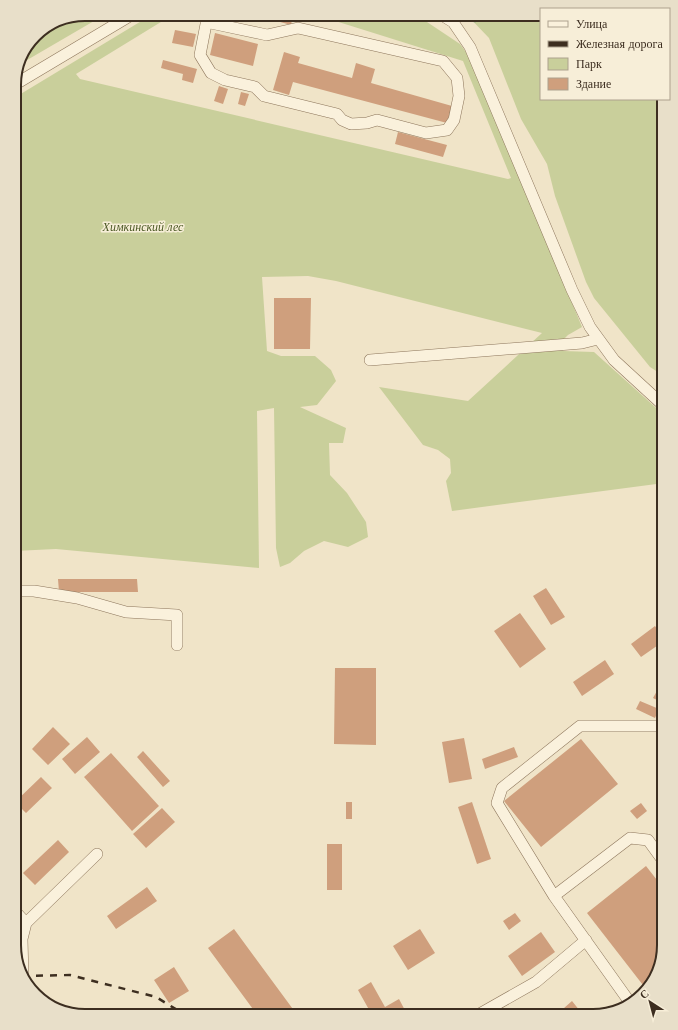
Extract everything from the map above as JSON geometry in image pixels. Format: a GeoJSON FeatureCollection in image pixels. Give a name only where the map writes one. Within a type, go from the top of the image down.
{"type":"FeatureCollection","features":[{"type":"Feature","properties":{"kind":"street"},"geometry":{"type":"LineString","coordinates":[[21,81],[121,21]]}},
{"type":"Feature","properties":{"kind":"street"},"geometry":{"type":"LineString","coordinates":[[206,21],[200,55],[211,73],[225,80],[255,87],[264,96],[337,114],[342,120],[351,124],[368,123],[376,120],[426,133],[447,130],[454,120],[459,96],[457,78],[443,61],[298,28],[267,35],[218,21]]}},
{"type":"Feature","properties":{"kind":"street"},"geometry":{"type":"LineString","coordinates":[[451,21],[470,47],[572,290],[590,327],[614,360],[657,400]]}},
{"type":"Feature","properties":{"kind":"street"},"geometry":{"type":"LineString","coordinates":[[370,360],[582,343],[598,339]]}},
{"type":"Feature","properties":{"kind":"street"},"geometry":{"type":"LineString","coordinates":[[21,591],[34,591],[77,598],[126,612],[177,615],[177,645]]}},
{"type":"Feature","properties":{"kind":"street"},"geometry":{"type":"LineString","coordinates":[[627,999],[554,896],[497,803],[502,788],[580,726],[657,726]]}},
{"type":"Feature","properties":{"kind":"street"},"geometry":{"type":"LineString","coordinates":[[554,896],[630,838],[648,840],[657,852]]}},
{"type":"Feature","properties":{"kind":"street"},"geometry":{"type":"LineString","coordinates":[[22,958],[22,939],[26,923],[96,854]]}},
{"type":"Feature","properties":{"kind":"street"},"geometry":{"type":"LineString","coordinates":[[21,918],[26,923]]}},
{"type":"Feature","properties":{"kind":"street"},"geometry":{"type":"LineString","coordinates":[[488,1009],[536,982],[586,940]]}},
{"type":"Feature","properties":{"kind":"green space"},"geometry":{"type":"Polygon","coordinates":[[[94,21],[26,61],[34,46],[53,30],[64,24],[94,21]]]}},
{"type":"Feature","properties":{"kind":"green space","name":"Химкинский лес"},"geometry":{"type":"Polygon","coordinates":[[[141,21],[163,21],[76,74],[80,79],[508,179],[511,178],[463,61],[335,21],[426,21],[460,44],[472,60],[582,327],[568,335],[560,343],[563,351],[594,352],[657,409],[657,484],[452,511],[446,481],[451,473],[450,459],[438,450],[423,445],[379,387],[468,401],[542,333],[336,281],[308,276],[262,277],[267,351],[281,356],[315,356],[331,370],[336,381],[317,405],[300,407],[346,428],[343,443],[329,443],[330,475],[347,493],[366,522],[368,537],[348,547],[324,541],[304,551],[290,563],[280,567],[276,548],[274,408],[257,411],[259,568],[56,549],[21,551],[21,94],[141,21]]]}},
{"type":"Feature","properties":{"kind":"green space"},"geometry":{"type":"Polygon","coordinates":[[[473,21],[540,21],[540,100],[657,100],[657,372],[650,367],[594,298],[586,282],[555,196],[547,164],[521,119],[489,38],[473,21]]]}},
{"type":"Feature","properties":{"kind":"building"},"geometry":{"type":"Polygon","coordinates":[[[277,21],[292,21],[291,25],[277,21]]]}},
{"type":"Feature","properties":{"kind":"building"},"geometry":{"type":"Polygon","coordinates":[[[175,30],[196,34],[193,47],[172,43],[175,30]]]}},
{"type":"Feature","properties":{"kind":"building"},"geometry":{"type":"Polygon","coordinates":[[[215,33],[258,44],[253,66],[210,55],[215,33]]]}},
{"type":"Feature","properties":{"kind":"building"},"geometry":{"type":"Polygon","coordinates":[[[284,52],[300,57],[298,63],[352,78],[356,63],[375,69],[371,83],[452,106],[447,123],[293,82],[289,95],[273,90],[284,52]]]}},
{"type":"Feature","properties":{"kind":"building"},"geometry":{"type":"Polygon","coordinates":[[[163,60],[197,69],[193,83],[182,80],[183,74],[161,68],[163,60]]]}},
{"type":"Feature","properties":{"kind":"building"},"geometry":{"type":"Polygon","coordinates":[[[219,86],[228,89],[223,104],[214,101],[219,86]]]}},
{"type":"Feature","properties":{"kind":"building"},"geometry":{"type":"Polygon","coordinates":[[[241,92],[249,94],[245,106],[238,104],[241,92]]]}},
{"type":"Feature","properties":{"kind":"building"},"geometry":{"type":"Polygon","coordinates":[[[398,132],[447,145],[443,157],[395,144],[398,132]]]}},
{"type":"Feature","properties":{"kind":"building"},"geometry":{"type":"Polygon","coordinates":[[[274,298],[311,298],[310,349],[274,349],[274,298]]]}},
{"type":"Feature","properties":{"kind":"building"},"geometry":{"type":"Polygon","coordinates":[[[58,579],[137,579],[138,592],[59,592],[58,579]]]}},
{"type":"Feature","properties":{"kind":"building"},"geometry":{"type":"Polygon","coordinates":[[[546,588],[565,617],[551,625],[533,596],[546,588]]]}},
{"type":"Feature","properties":{"kind":"building"},"geometry":{"type":"Polygon","coordinates":[[[520,613],[546,649],[520,668],[494,631],[520,613]]]}},
{"type":"Feature","properties":{"kind":"building"},"geometry":{"type":"Polygon","coordinates":[[[655,626],[657,629],[657,646],[641,657],[631,644],[655,626]]]}},
{"type":"Feature","properties":{"kind":"building"},"geometry":{"type":"Polygon","coordinates":[[[605,660],[614,674],[582,696],[573,682],[605,660]]]}},
{"type":"Feature","properties":{"kind":"building"},"geometry":{"type":"Polygon","coordinates":[[[335,668],[376,668],[376,745],[334,744],[335,668]]]}},
{"type":"Feature","properties":{"kind":"building"},"geometry":{"type":"Polygon","coordinates":[[[657,691],[657,700],[653,698],[657,691]]]}},
{"type":"Feature","properties":{"kind":"building"},"geometry":{"type":"Polygon","coordinates":[[[640,701],[657,708],[657,714],[655,718],[636,709],[640,701]]]}},
{"type":"Feature","properties":{"kind":"building"},"geometry":{"type":"Polygon","coordinates":[[[53,727],[70,744],[48,765],[32,749],[53,727]]]}},
{"type":"Feature","properties":{"kind":"building"},"geometry":{"type":"Polygon","coordinates":[[[87,737],[100,752],[75,774],[62,759],[87,737]]]}},
{"type":"Feature","properties":{"kind":"building"},"geometry":{"type":"Polygon","coordinates":[[[464,738],[472,779],[449,783],[442,742],[464,738]]]}},
{"type":"Feature","properties":{"kind":"building"},"geometry":{"type":"Polygon","coordinates":[[[581,739],[618,784],[541,847],[504,801],[581,739]]]}},
{"type":"Feature","properties":{"kind":"building"},"geometry":{"type":"Polygon","coordinates":[[[514,747],[518,757],[485,769],[482,759],[514,747]]]}},
{"type":"Feature","properties":{"kind":"building"},"geometry":{"type":"Polygon","coordinates":[[[143,751],[170,781],[163,787],[137,757],[143,751]]]}},
{"type":"Feature","properties":{"kind":"building"},"geometry":{"type":"Polygon","coordinates":[[[111,753],[159,806],[132,831],[84,777],[111,753]]]}},
{"type":"Feature","properties":{"kind":"building"},"geometry":{"type":"Polygon","coordinates":[[[41,777],[52,788],[26,813],[21,808],[21,796],[41,777]]]}},
{"type":"Feature","properties":{"kind":"building"},"geometry":{"type":"Polygon","coordinates":[[[346,802],[352,802],[352,819],[346,819],[346,802]]]}},
{"type":"Feature","properties":{"kind":"building"},"geometry":{"type":"Polygon","coordinates":[[[472,802],[491,859],[477,864],[458,807],[472,802]]]}},
{"type":"Feature","properties":{"kind":"building"},"geometry":{"type":"Polygon","coordinates":[[[641,803],[647,811],[637,819],[630,811],[641,803]]]}},
{"type":"Feature","properties":{"kind":"building"},"geometry":{"type":"Polygon","coordinates":[[[162,808],[175,822],[146,848],[133,834],[162,808]]]}},
{"type":"Feature","properties":{"kind":"building"},"geometry":{"type":"Polygon","coordinates":[[[58,840],[69,852],[35,885],[23,873],[58,840]]]}},
{"type":"Feature","properties":{"kind":"building"},"geometry":{"type":"Polygon","coordinates":[[[327,844],[342,844],[342,890],[327,890],[327,844]]]}},
{"type":"Feature","properties":{"kind":"building"},"geometry":{"type":"Polygon","coordinates":[[[646,866],[657,880],[657,945],[655,962],[652,970],[645,982],[641,982],[587,913],[646,866]]]}},
{"type":"Feature","properties":{"kind":"building"},"geometry":{"type":"Polygon","coordinates":[[[147,887],[157,901],[116,929],[107,916],[147,887]]]}},
{"type":"Feature","properties":{"kind":"building"},"geometry":{"type":"Polygon","coordinates":[[[515,913],[521,921],[509,930],[503,921],[515,913]]]}},
{"type":"Feature","properties":{"kind":"building"},"geometry":{"type":"Polygon","coordinates":[[[234,929],[293,1009],[253,1009],[208,948],[234,929]]]}},
{"type":"Feature","properties":{"kind":"building"},"geometry":{"type":"Polygon","coordinates":[[[420,929],[435,953],[408,970],[393,946],[420,929]]]}},
{"type":"Feature","properties":{"kind":"building"},"geometry":{"type":"Polygon","coordinates":[[[541,932],[555,952],[522,976],[508,956],[541,932]]]}},
{"type":"Feature","properties":{"kind":"building"},"geometry":{"type":"Polygon","coordinates":[[[174,967],[189,991],[169,1003],[154,980],[174,967]]]}},
{"type":"Feature","properties":{"kind":"building"},"geometry":{"type":"Polygon","coordinates":[[[371,982],[385,1007],[399,999],[404,1009],[369,1009],[358,990],[371,982]]]}},
{"type":"Feature","properties":{"kind":"building"},"geometry":{"type":"Polygon","coordinates":[[[572,1001],[578,1009],[563,1009],[572,1001]]]}},
{"type":"Feature","properties":{"kind":"railway"},"geometry":{"type":"LineString","coordinates":[[29,976],[70,975],[156,997],[176,1009]]}}]}
